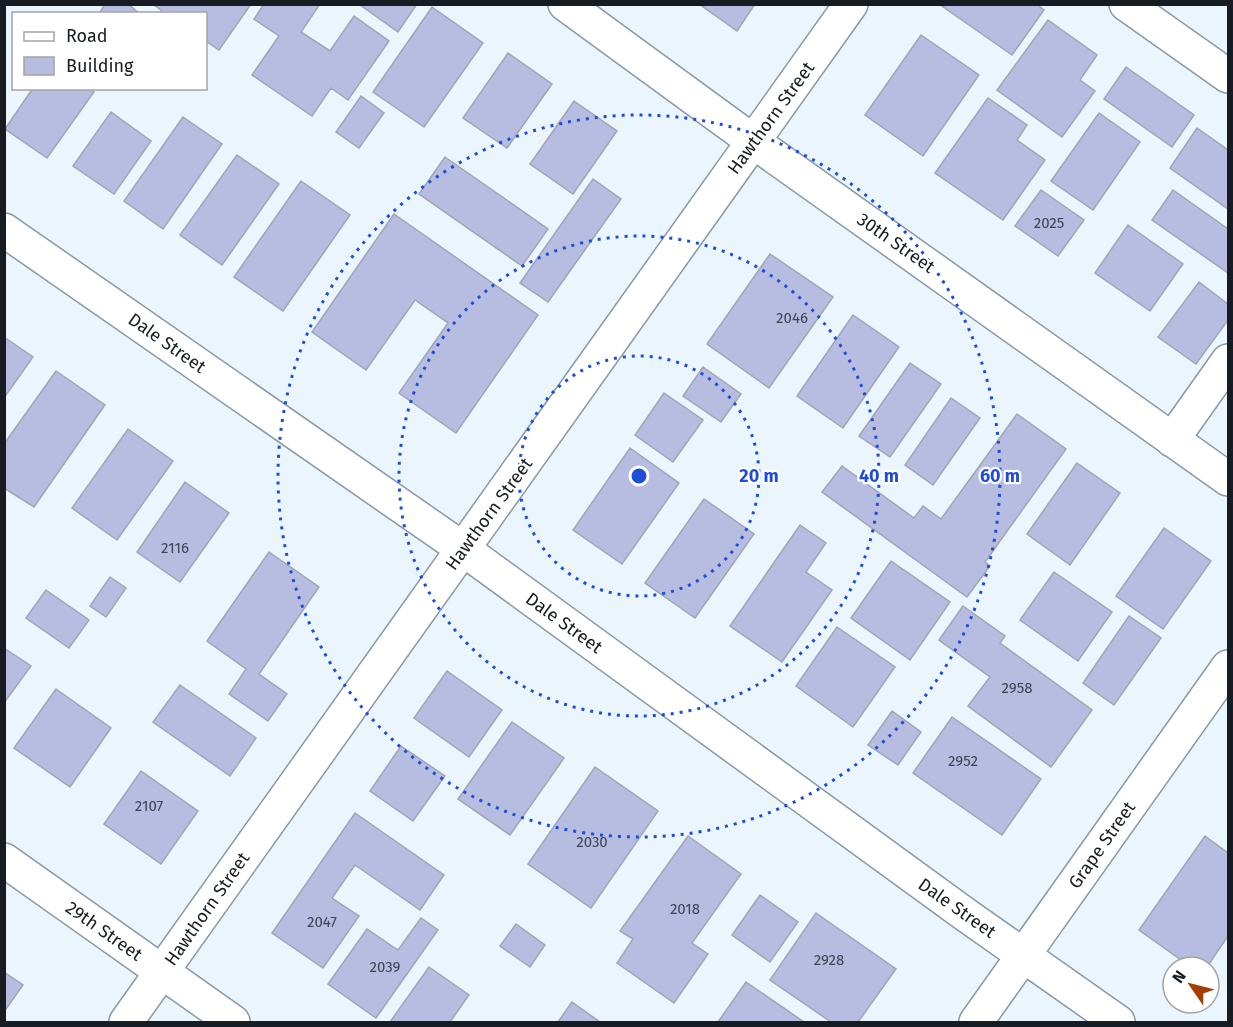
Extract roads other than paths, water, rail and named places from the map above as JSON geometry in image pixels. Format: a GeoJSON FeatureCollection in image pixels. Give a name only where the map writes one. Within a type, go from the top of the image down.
{"type":"FeatureCollection","features":[{"type":"Feature","properties":{"kind":"street","name":"30th Street"},"geometry":{"type":"LineString","coordinates":[[564,4],[1228,479]]}},
{"type":"Feature","properties":{"kind":"street","name":"Hawthorn Street"},"geometry":{"type":"LineString","coordinates":[[126,1023],[851,4]]}},
{"type":"Feature","properties":{"kind":"street"},"geometry":{"type":"LineString","coordinates":[[1126,4],[1228,76]]}},
{"type":"Feature","properties":{"kind":"street","name":"Dale Street"},"geometry":{"type":"LineString","coordinates":[[4,230],[463,549],[956,908],[1118,1023]]}},
{"type":"Feature","properties":{"kind":"street"},"geometry":{"type":"LineString","coordinates":[[1172,440],[1228,361]]}},
{"type":"Feature","properties":{"kind":"street","name":"Grape Street"},"geometry":{"type":"LineString","coordinates":[[976,1023],[1228,667]]}},
{"type":"Feature","properties":{"kind":"street","name":"29th Street"},"geometry":{"type":"LineString","coordinates":[[4,860],[233,1023]]}}]}
